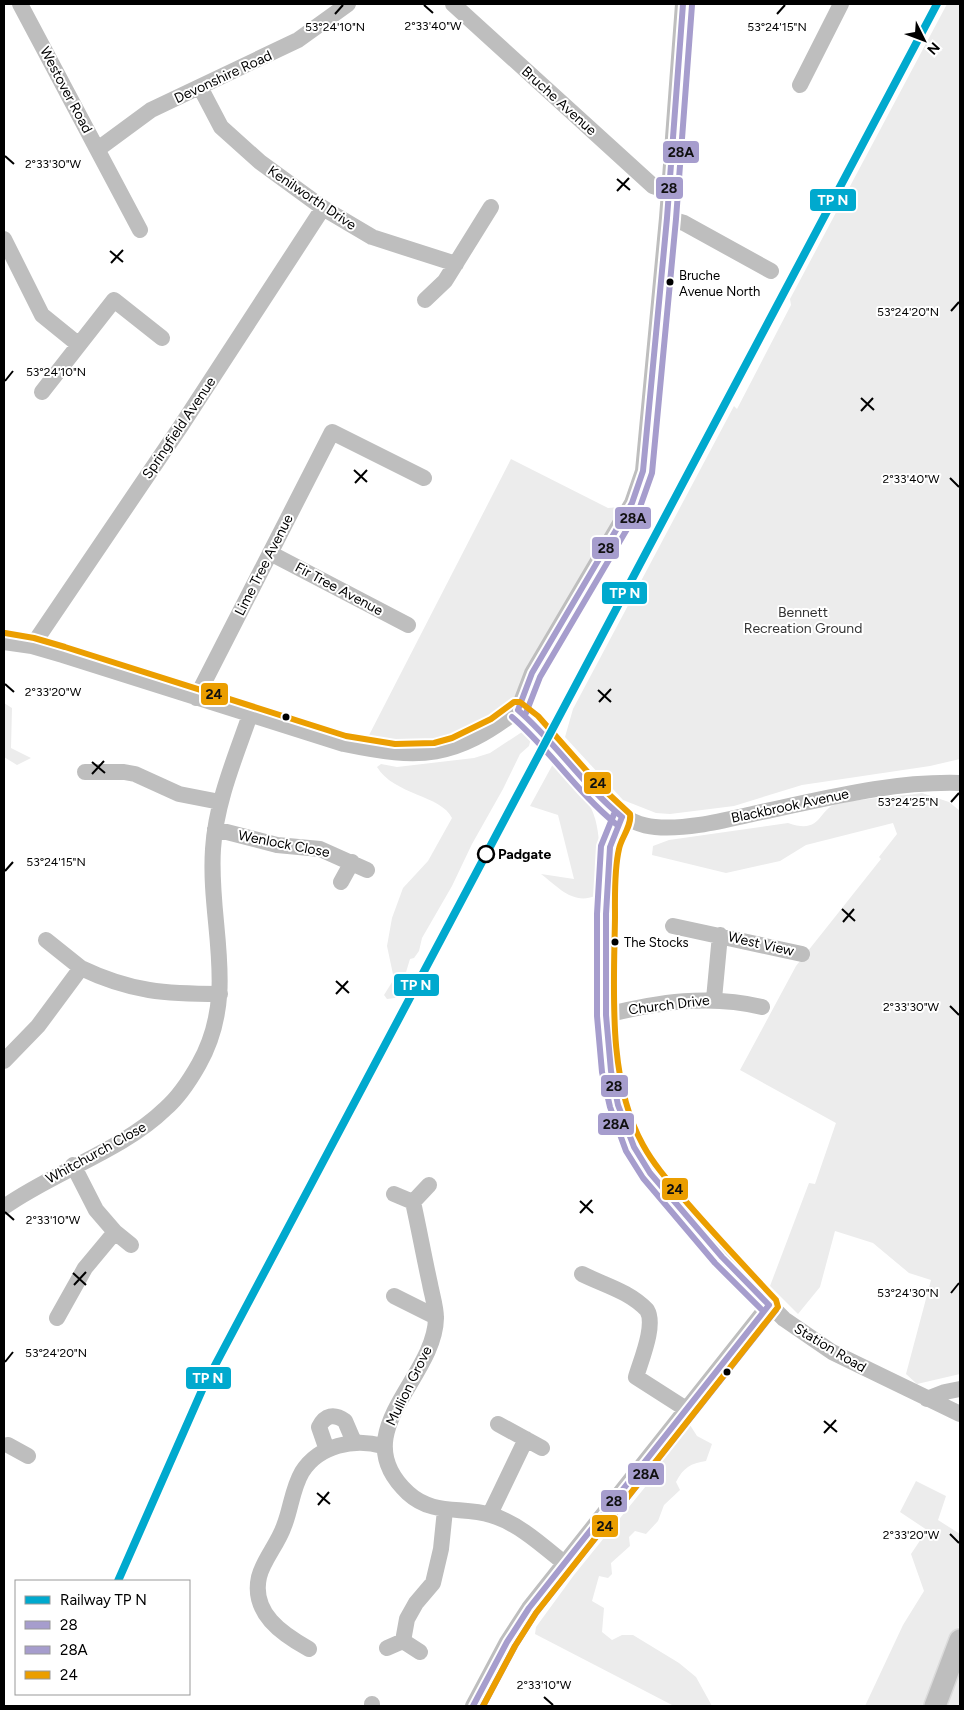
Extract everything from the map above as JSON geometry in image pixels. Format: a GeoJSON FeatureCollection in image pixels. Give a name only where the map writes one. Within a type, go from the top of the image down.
{"type":"FeatureCollection","features":[{"type":"Feature","properties":{"kind":"main road"},"geometry":{"type":"LineString","coordinates":[[934,1706],[960,1640]]}},
{"type":"Feature","properties":{"kind":"street","name":"Westover Road"},"geometry":{"type":"LineString","coordinates":[[20,4],[140,230]]}},
{"type":"Feature","properties":{"kind":"street","name":"Devonshire Road"},"geometry":{"type":"LineString","coordinates":[[98,149],[151,110],[298,40],[348,4]]}},
{"type":"Feature","properties":{"kind":"street"},"geometry":{"type":"LineString","coordinates":[[4,642],[32,646],[344,744],[392,752],[416,754],[459,746],[478,738],[518,710],[532,673],[618,529],[639,487],[643,471],[667,218],[684,4]]}},
{"type":"Feature","properties":{"kind":"street"},"geometry":{"type":"LineString","coordinates":[[800,85],[841,4]]}},
{"type":"Feature","properties":{"kind":"street","name":"Bruche Avenue"},"geometry":{"type":"LineString","coordinates":[[460,6],[653,186],[668,191]]}},
{"type":"Feature","properties":{"kind":"street","name":"Kenilworth Drive"},"geometry":{"type":"LineString","coordinates":[[200,87],[221,127],[260,162],[323,208],[372,237],[456,264]]}},
{"type":"Feature","properties":{"kind":"street","name":"Springfield Avenue"},"geometry":{"type":"LineString","coordinates":[[32,646],[181,426],[323,208]]}},
{"type":"Feature","properties":{"kind":"street"},"geometry":{"type":"LineString","coordinates":[[426,300],[445,281],[491,208]]}},
{"type":"Feature","properties":{"kind":"street"},"geometry":{"type":"LineString","coordinates":[[667,218],[684,223],[771,271]]}},
{"type":"Feature","properties":{"kind":"street"},"geometry":{"type":"LineString","coordinates":[[4,239],[42,315],[78,345]]}},
{"type":"Feature","properties":{"kind":"street"},"geometry":{"type":"LineString","coordinates":[[42,392],[114,300],[162,338]]}},
{"type":"Feature","properties":{"kind":"street","name":"Lime Tree Avenue"},"geometry":{"type":"LineString","coordinates":[[196,698],[332,432],[424,478]]}},
{"type":"Feature","properties":{"kind":"street","name":"Fir Tree Avenue"},"geometry":{"type":"LineString","coordinates":[[270,553],[408,625]]}},
{"type":"Feature","properties":{"kind":"street"},"geometry":{"type":"LineString","coordinates":[[518,710],[536,726],[597,796],[622,817]]}},
{"type":"Feature","properties":{"kind":"street","name":"Whitchurch Close"},"geometry":{"type":"LineString","coordinates":[[4,1207],[73,1165],[152,1121],[176,1098],[204,1054],[218,1013],[220,994],[220,959],[212,899],[215,829],[220,802],[250,715]]}},
{"type":"Feature","properties":{"kind":"street"},"geometry":{"type":"LineString","coordinates":[[85,772],[105,779],[124,772],[135,774],[178,794],[220,802]]}},
{"type":"Feature","properties":{"kind":"street","name":"Blackbrook Avenue"},"geometry":{"type":"LineString","coordinates":[[622,817],[648,826],[674,827],[720,822],[848,793],[904,784],[960,783]]}},
{"type":"Feature","properties":{"kind":"street","name":"Station Road"},"geometry":{"type":"LineString","coordinates":[[622,817],[612,839],[608,862],[606,1015],[611,1071],[618,1105],[637,1152],[670,1197],[769,1305],[798,1331],[832,1352],[960,1414]]}},
{"type":"Feature","properties":{"kind":"street","name":"Wenlock Close"},"geometry":{"type":"LineString","coordinates":[[215,829],[277,846],[320,849],[367,870]]}},
{"type":"Feature","properties":{"kind":"street"},"geometry":{"type":"LineString","coordinates":[[340,882],[352,862]]}},
{"type":"Feature","properties":{"kind":"street","name":"West View"},"geometry":{"type":"LineString","coordinates":[[673,926],[802,954]]}},
{"type":"Feature","properties":{"kind":"street","name":"West View"},"geometry":{"type":"LineString","coordinates":[[714,999],[720,935]]}},
{"type":"Feature","properties":{"kind":"street"},"geometry":{"type":"LineString","coordinates":[[46,940],[81,968],[122,985],[171,994],[220,994]]}},
{"type":"Feature","properties":{"kind":"street"},"geometry":{"type":"LineString","coordinates":[[4,1061],[38,1026],[81,968]]}},
{"type":"Feature","properties":{"kind":"street","name":"Church Drive"},"geometry":{"type":"LineString","coordinates":[[606,1015],[676,1002],[714,999],[762,1007]]}},
{"type":"Feature","properties":{"kind":"street"},"geometry":{"type":"LineString","coordinates":[[73,1165],[96,1210],[115,1232],[131,1245]]}},
{"type":"Feature","properties":{"kind":"street"},"geometry":{"type":"LineString","coordinates":[[394,1194],[413,1202],[429,1185]]}},
{"type":"Feature","properties":{"kind":"street","name":"Mullion Grove"},"geometry":{"type":"LineString","coordinates":[[383,1446],[388,1425],[427,1351],[436,1317],[413,1202]]}},
{"type":"Feature","properties":{"kind":"street"},"geometry":{"type":"LineString","coordinates":[[57,1318],[85,1268],[115,1232]]}},
{"type":"Feature","properties":{"kind":"street"},"geometry":{"type":"LineString","coordinates":[[582,1274],[602,1284],[616,1288],[647,1310],[650,1327],[636,1377],[686,1409]]}},
{"type":"Feature","properties":{"kind":"street"},"geometry":{"type":"LineString","coordinates":[[394,1296],[436,1317]]}},
{"type":"Feature","properties":{"kind":"street"},"geometry":{"type":"LineString","coordinates":[[473,1706],[507,1642],[529,1608],[769,1305]]}},
{"type":"Feature","properties":{"kind":"street"},"geometry":{"type":"LineString","coordinates":[[927,1399],[945,1392],[960,1390]]}},
{"type":"Feature","properties":{"kind":"street"},"geometry":{"type":"LineString","coordinates":[[327,1450],[320,1434],[320,1427],[327,1417],[333,1415],[345,1420],[354,1442]]}},
{"type":"Feature","properties":{"kind":"street"},"geometry":{"type":"LineString","coordinates":[[498,1424],[542,1448]]}},
{"type":"Feature","properties":{"kind":"street"},"geometry":{"type":"LineString","coordinates":[[490,1514],[526,1439]]}},
{"type":"Feature","properties":{"kind":"street"},"geometry":{"type":"LineString","coordinates":[[309,1648],[285,1636],[263,1613],[258,1591],[259,1576],[284,1526],[302,1472],[312,1460],[327,1450],[354,1442],[369,1442],[383,1446],[393,1476],[408,1493],[424,1504],[445,1510],[490,1514],[527,1534],[564,1562]]}},
{"type":"Feature","properties":{"kind":"street"},"geometry":{"type":"LineString","coordinates":[[5,1447],[28,1456]]}},
{"type":"Feature","properties":{"kind":"street"},"geometry":{"type":"LineString","coordinates":[[388,1648],[402,1641],[408,1620],[416,1603],[433,1583],[441,1549],[445,1510]]}},
{"type":"Feature","properties":{"kind":"street"},"geometry":{"type":"LineString","coordinates":[[402,1641],[420,1652]]}},
{"type":"Feature","properties":{"kind":"green space","name":"Bennett Recreation Ground"},"geometry":{"type":"Polygon","coordinates":[[[947,4],[960,4],[960,759],[930,766],[802,785],[734,806],[670,814],[656,813],[623,800],[565,737],[573,709],[734,406],[737,409],[791,305],[790,299],[947,4]]]}},
{"type":"Feature","properties":{"kind":"green space"},"geometry":{"type":"Polygon","coordinates":[[[511,459],[608,508],[620,507],[606,537],[518,692],[499,717],[454,741],[407,748],[365,743],[511,459]]]}},
{"type":"Feature","properties":{"kind":"green space"},"geometry":{"type":"Polygon","coordinates":[[[4,703],[12,708],[11,748],[31,758],[17,765],[4,757],[4,703]]]}},
{"type":"Feature","properties":{"kind":"green space"},"geometry":{"type":"Polygon","coordinates":[[[525,730],[531,738],[529,746],[520,754],[452,886],[422,938],[419,951],[414,958],[410,959],[400,992],[395,998],[387,999],[384,995],[394,979],[387,946],[392,918],[403,888],[428,861],[452,818],[438,804],[394,784],[377,767],[381,764],[397,767],[474,758],[490,753],[525,730]]]}},
{"type":"Feature","properties":{"kind":"green space"},"geometry":{"type":"Polygon","coordinates":[[[553,764],[583,795],[589,804],[597,825],[601,872],[595,896],[580,898],[573,896],[560,889],[541,874],[574,879],[558,815],[530,806],[553,764]]]}},
{"type":"Feature","properties":{"kind":"green space"},"geometry":{"type":"Polygon","coordinates":[[[922,793],[949,802],[960,811],[960,1374],[917,1384],[906,1374],[931,1280],[909,1273],[873,1243],[835,1231],[820,1287],[798,1314],[770,1286],[809,1183],[815,1184],[836,1123],[740,1070],[796,966],[881,859],[879,857],[897,834],[893,823],[806,845],[780,861],[726,873],[652,855],[653,846],[669,840],[788,823],[808,826],[814,824],[826,811],[837,804],[922,793]]]}},
{"type":"Feature","properties":{"kind":"green space"},"geometry":{"type":"Polygon","coordinates":[[[681,1424],[690,1425],[697,1436],[712,1444],[706,1461],[692,1465],[682,1473],[676,1482],[680,1490],[664,1505],[658,1521],[646,1534],[635,1531],[629,1537],[630,1546],[611,1563],[612,1574],[608,1578],[599,1576],[592,1601],[604,1608],[602,1632],[612,1640],[622,1635],[633,1635],[679,1663],[696,1677],[712,1706],[674,1706],[535,1634],[536,1627],[574,1575],[650,1481],[646,1466],[660,1448],[670,1445],[673,1436],[681,1424]]]}},
{"type":"Feature","properties":{"kind":"green space"},"geometry":{"type":"Polygon","coordinates":[[[916,1481],[946,1496],[938,1520],[960,1534],[960,1624],[930,1706],[865,1706],[903,1625],[924,1591],[911,1554],[927,1530],[900,1512],[916,1481]]]}},
{"type":"Feature","properties":{"kind":"green space"},"geometry":{"type":"Polygon","coordinates":[[[960,1672],[960,1706],[947,1706],[960,1672]]]}},
{"type":"Feature","properties":{"kind":"transit line","name":"28"},"geometry":{"type":"LineString","coordinates":[[518,710],[532,673],[632,503],[643,471],[667,218],[683,4]]}},
{"type":"Feature","properties":{"kind":"transit line"},"geometry":{"type":"LineString","coordinates":[[118,1580],[203,1388],[937,4]]}},
{"type":"Feature","properties":{"kind":"transit line","name":"28A"},"geometry":{"type":"LineString","coordinates":[[526,713],[540,677],[640,507],[652,473],[676,219],[692,5]]}},
{"type":"Feature","properties":{"kind":"transit line","name":"24"},"geometry":{"type":"LineString","coordinates":[[5,633],[34,638],[65,647],[346,736],[395,744],[434,743],[452,738],[491,719],[514,702],[520,702],[538,716],[600,786],[630,814],[628,827],[620,845],[616,866],[614,1004],[618,1063],[623,1092],[631,1119],[643,1145],[658,1168],[776,1300],[778,1307],[536,1613],[515,1646],[483,1706]]}},
{"type":"Feature","properties":{"kind":"transit line","name":"28"},"geometry":{"type":"LineString","coordinates":[[518,710],[545,736],[608,805],[622,817]]}},
{"type":"Feature","properties":{"kind":"transit line","name":"28A"},"geometry":{"type":"LineString","coordinates":[[512,717],[539,743],[602,812],[616,824]]}},
{"type":"Feature","properties":{"kind":"transit line","name":"28A"},"geometry":{"type":"LineString","coordinates":[[614,814],[601,846],[597,914],[597,1016],[602,1072],[610,1107],[626,1151],[643,1178],[715,1263],[763,1311]]}},
{"type":"Feature","properties":{"kind":"transit line","name":"28"},"geometry":{"type":"LineString","coordinates":[[622,817],[610,847],[606,914],[606,1015],[611,1071],[618,1105],[634,1147],[650,1173],[722,1257],[769,1305]]}},
{"type":"Feature","properties":{"kind":"transit line","name":"28"},"geometry":{"type":"LineString","coordinates":[[473,1706],[507,1642],[529,1608],[769,1305]]}},
{"type":"Feature","properties":{"kind":"transit line","name":"28A"},"geometry":{"type":"LineString","coordinates":[[483,1706],[515,1646],[536,1613],[776,1310]]}},
{"type":"Feature","properties":{"kind":"place","name":"Bruche Avenue North"},"geometry":{"type":"Point","coordinates":[670,282]}},
{"type":"Feature","properties":{"kind":"place","name":"Padgate"},"geometry":{"type":"Point","coordinates":[486,854]}},
{"type":"Feature","properties":{"kind":"place","name":"The Stocks"},"geometry":{"type":"Point","coordinates":[615,942]}}]}
